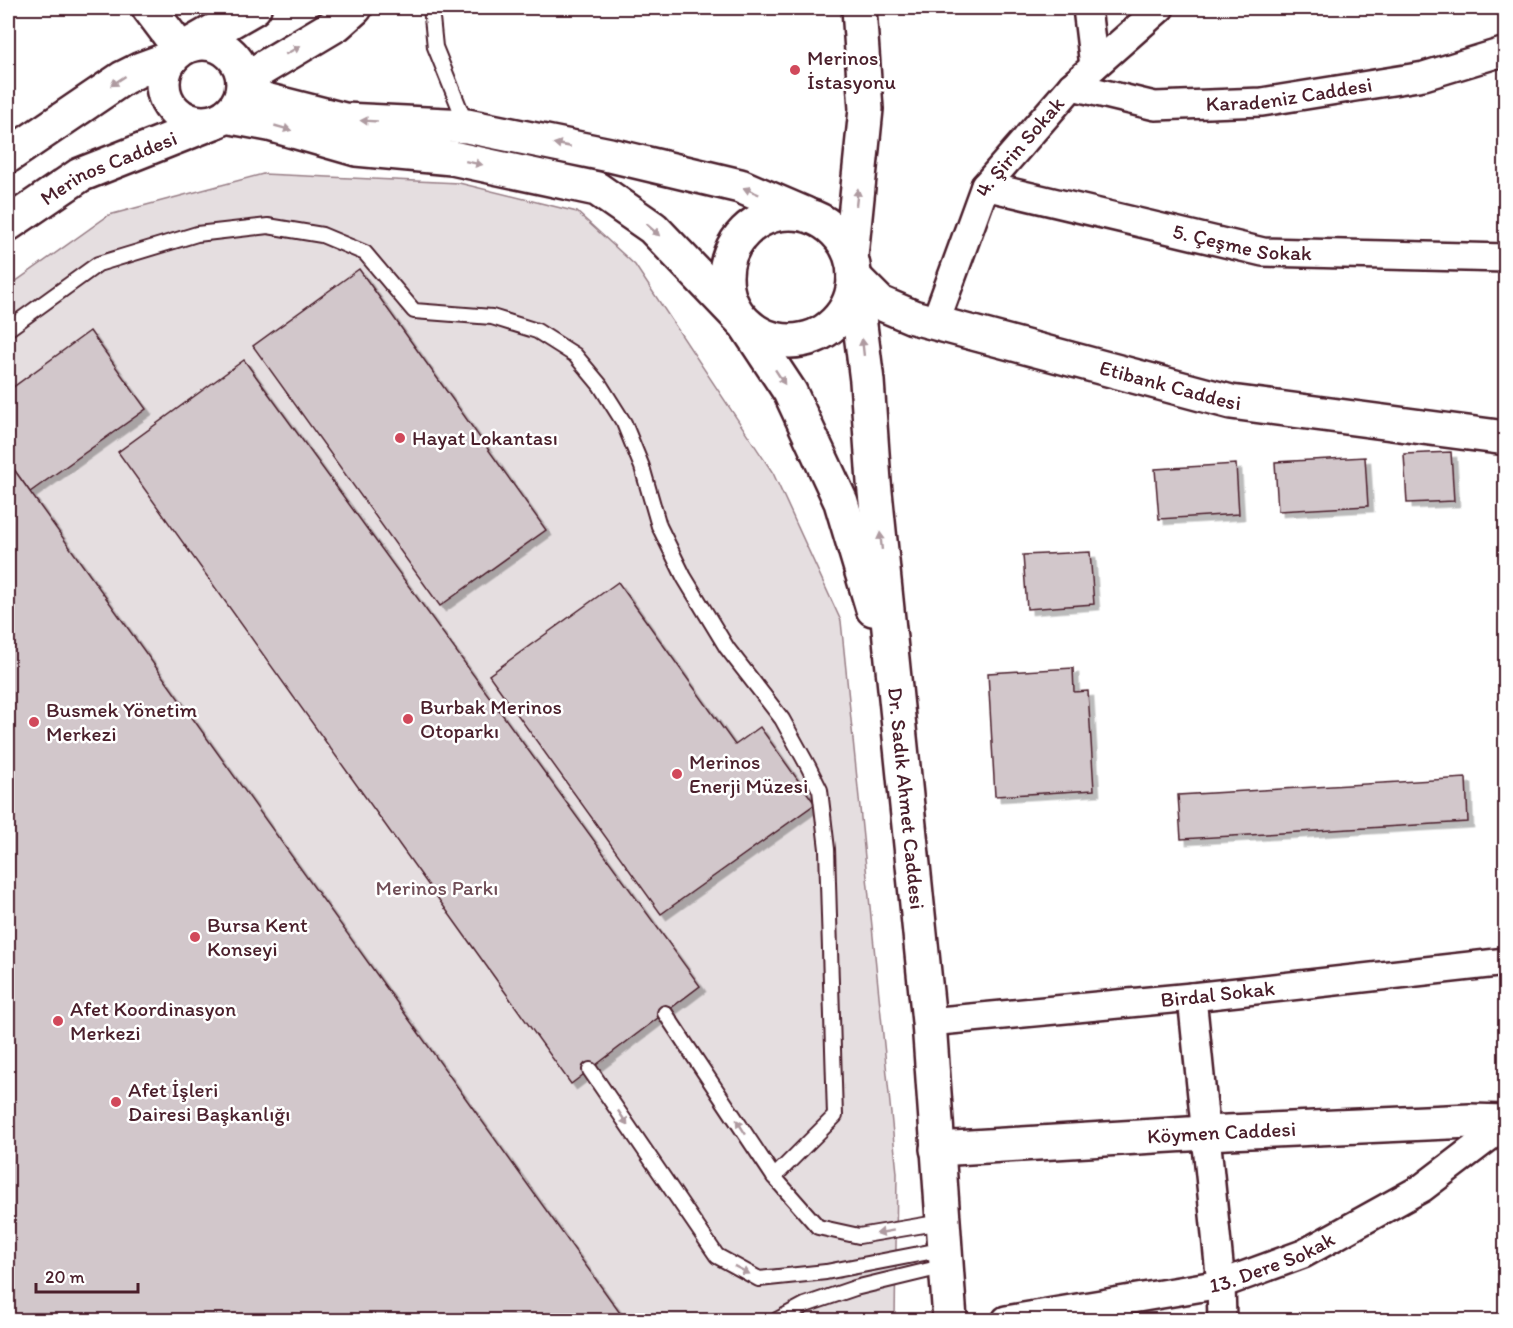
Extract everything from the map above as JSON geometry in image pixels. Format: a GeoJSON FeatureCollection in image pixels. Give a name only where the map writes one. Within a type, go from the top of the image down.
{"type":"FeatureCollection","features":[{"type":"Feature","properties":{"kind":"main road"},"geometry":{"type":"LineString","coordinates":[[149,8],[181,50]]}},
{"type":"Feature","properties":{"kind":"main road"},"geometry":{"type":"LineString","coordinates":[[8,156],[123,78],[181,50],[254,8]]}},
{"type":"Feature","properties":{"kind":"main road","name":"Merinos Caddesi"},"geometry":{"type":"LineString","coordinates":[[8,224],[80,175],[231,103],[355,8]]}},
{"type":"Feature","properties":{"kind":"main road","name":"Dr. Sadık Ahmet Caddesi"},"geometry":{"type":"LineString","coordinates":[[859,8],[866,109],[853,266],[866,370],[874,482],[929,1022],[950,1320]]}},
{"type":"Feature","properties":{"kind":"main road"},"geometry":{"type":"LineString","coordinates":[[207,42],[220,46],[232,54],[240,66],[231,103],[202,123],[189,121],[178,115],[164,94],[162,82],[164,69],[181,50],[207,42]]}},
{"type":"Feature","properties":{"kind":"main road"},"geometry":{"type":"LineString","coordinates":[[231,103],[344,120],[466,126],[610,155],[740,186],[825,222],[841,237],[853,266],[851,298],[840,317],[824,332],[805,340],[783,341],[763,336],[745,324],[653,228],[597,189],[452,158],[356,149],[269,124],[231,103]]}},
{"type":"Feature","properties":{"kind":"main road"},"geometry":{"type":"LineString","coordinates":[[805,214],[784,212],[763,217],[745,229],[732,246],[726,266],[726,287],[732,307],[790,392],[841,502],[895,683]]}},
{"type":"Feature","properties":{"kind":"main road","name":"Etibank Caddesi"},"geometry":{"type":"LineString","coordinates":[[853,266],[880,303],[913,317],[1231,402],[1506,438]]}},
{"type":"Feature","properties":{"kind":"main road","name":"Köymen Caddesi"},"geometry":{"type":"LineString","coordinates":[[937,1149],[1205,1133],[1470,1121],[1502,1134]]}},
{"type":"Feature","properties":{"kind":"street"},"geometry":{"type":"LineString","coordinates":[[1087,8],[1094,66]]}},
{"type":"Feature","properties":{"kind":"street","name":"4. Şirin Sokak"},"geometry":{"type":"LineString","coordinates":[[935,323],[985,186],[1072,86],[1160,8]]}},
{"type":"Feature","properties":{"kind":"street","name":"Karadeniz Caddesi"},"geometry":{"type":"LineString","coordinates":[[1072,86],[1155,106],[1262,102],[1424,76],[1506,51]]}},
{"type":"Feature","properties":{"kind":"street","name":"5. Çeşme Sokak"},"geometry":{"type":"LineString","coordinates":[[985,186],[1263,252],[1506,258]]}},
{"type":"Feature","properties":{"kind":"street","name":"Birdal Sokak"},"geometry":{"type":"LineString","coordinates":[[929,1022],[1192,997],[1506,962]]}},
{"type":"Feature","properties":{"kind":"street"},"geometry":{"type":"LineString","coordinates":[[1192,997],[1221,1284],[1222,1320]]}},
{"type":"Feature","properties":{"kind":"street","name":"13. Dere Sokak"},"geometry":{"type":"LineString","coordinates":[[1006,1320],[1221,1284],[1303,1254],[1422,1188],[1502,1134]]}},
{"type":"Feature","properties":{"kind":"lane"},"geometry":{"type":"LineString","coordinates":[[430,8],[435,47],[466,126]]}},
{"type":"Feature","properties":{"kind":"lane"},"geometry":{"type":"LineString","coordinates":[[8,329],[98,264],[197,234],[268,225],[322,235],[365,254],[414,311],[492,318],[537,331],[575,355],[600,385],[624,423],[642,467],[659,526],[684,577],[727,648],[782,719],[820,790],[827,849],[835,1116],[774,1177]]}},
{"type":"Feature","properties":{"kind":"lane"},"geometry":{"type":"LineString","coordinates":[[665,1013],[774,1177],[818,1227],[859,1236],[945,1246]]}},
{"type":"Feature","properties":{"kind":"lane"},"geometry":{"type":"LineString","coordinates":[[590,1070],[717,1256],[736,1267],[759,1278],[826,1272],[945,1246]]}},
{"type":"Feature","properties":{"kind":"lane"},"geometry":{"type":"LineString","coordinates":[[777,1320],[805,1305],[855,1288],[945,1246]]}},
{"type":"Feature","properties":{"kind":"green space","name":"Merinos Parkı"},"geometry":{"type":"Polygon","coordinates":[[[263,174],[459,183],[577,212],[635,265],[773,473],[841,621],[897,1173],[895,1320],[8,1320],[8,287],[109,215],[263,174]]]}},
{"type":"Feature","properties":{"kind":"building","name":"Hayat Lokantası"},"geometry":{"type":"Polygon","coordinates":[[[359,269],[546,530],[440,606],[253,346],[359,269]]]}},
{"type":"Feature","properties":{"kind":"building"},"geometry":{"type":"Polygon","coordinates":[[[90,331],[146,409],[30,492],[8,461],[8,391],[90,331]]]}},
{"type":"Feature","properties":{"kind":"building","name":"Burbak Merinos Otoparkı"},"geometry":{"type":"Polygon","coordinates":[[[244,360],[700,986],[571,1084],[118,452],[244,360]]]}},
{"type":"Feature","properties":{"kind":"building"},"geometry":{"type":"Polygon","coordinates":[[[1451,452],[1454,501],[1407,503],[1404,454],[1451,452]]]}},
{"type":"Feature","properties":{"kind":"building"},"geometry":{"type":"Polygon","coordinates":[[[1365,457],[1368,506],[1278,511],[1275,462],[1365,457]]]}},
{"type":"Feature","properties":{"kind":"building"},"geometry":{"type":"Polygon","coordinates":[[[8,461],[30,492],[625,1320],[8,1320],[8,461]]]}},
{"type":"Feature","properties":{"kind":"building"},"geometry":{"type":"Polygon","coordinates":[[[1236,464],[1239,514],[1159,519],[1155,469],[1236,464]]]}},
{"type":"Feature","properties":{"kind":"building"},"geometry":{"type":"Polygon","coordinates":[[[1090,552],[1094,604],[1027,609],[1023,555],[1090,552]]]}},
{"type":"Feature","properties":{"kind":"building","name":"Merinos Enerji Müzesi"},"geometry":{"type":"Polygon","coordinates":[[[618,582],[735,745],[760,727],[815,804],[661,914],[489,675],[618,582]]]}},
{"type":"Feature","properties":{"kind":"building"},"geometry":{"type":"Polygon","coordinates":[[[1073,668],[1074,692],[1088,691],[1094,790],[995,796],[988,673],[1073,668]]]}},
{"type":"Feature","properties":{"kind":"building"},"geometry":{"type":"Polygon","coordinates":[[[1466,778],[1468,822],[1181,839],[1178,795],[1466,778]]]}},
{"type":"Feature","properties":{"kind":"place","name":"Merinos İstasyonu"},"geometry":{"type":"Point","coordinates":[795,70]}},
{"type":"Feature","properties":{"kind":"place","name":"Hayat Lokantası"},"geometry":{"type":"Point","coordinates":[400,438]}},
{"type":"Feature","properties":{"kind":"place","name":"Burbak Merinos Otoparkı"},"geometry":{"type":"Point","coordinates":[408,719]}},
{"type":"Feature","properties":{"kind":"place","name":"Busmek Yönetim Merkezi"},"geometry":{"type":"Point","coordinates":[34,722]}},
{"type":"Feature","properties":{"kind":"place","name":"Merinos Enerji Müzesi"},"geometry":{"type":"Point","coordinates":[677,774]}},
{"type":"Feature","properties":{"kind":"place","name":"Bursa Kent Konseyi"},"geometry":{"type":"Point","coordinates":[195,937]}},
{"type":"Feature","properties":{"kind":"place","name":"Afet Koordinasyon Merkezi"},"geometry":{"type":"Point","coordinates":[58,1021]}},
{"type":"Feature","properties":{"kind":"place","name":"Afet İşleri Dairesi Başkanlığı"},"geometry":{"type":"Point","coordinates":[116,1102]}}]}
